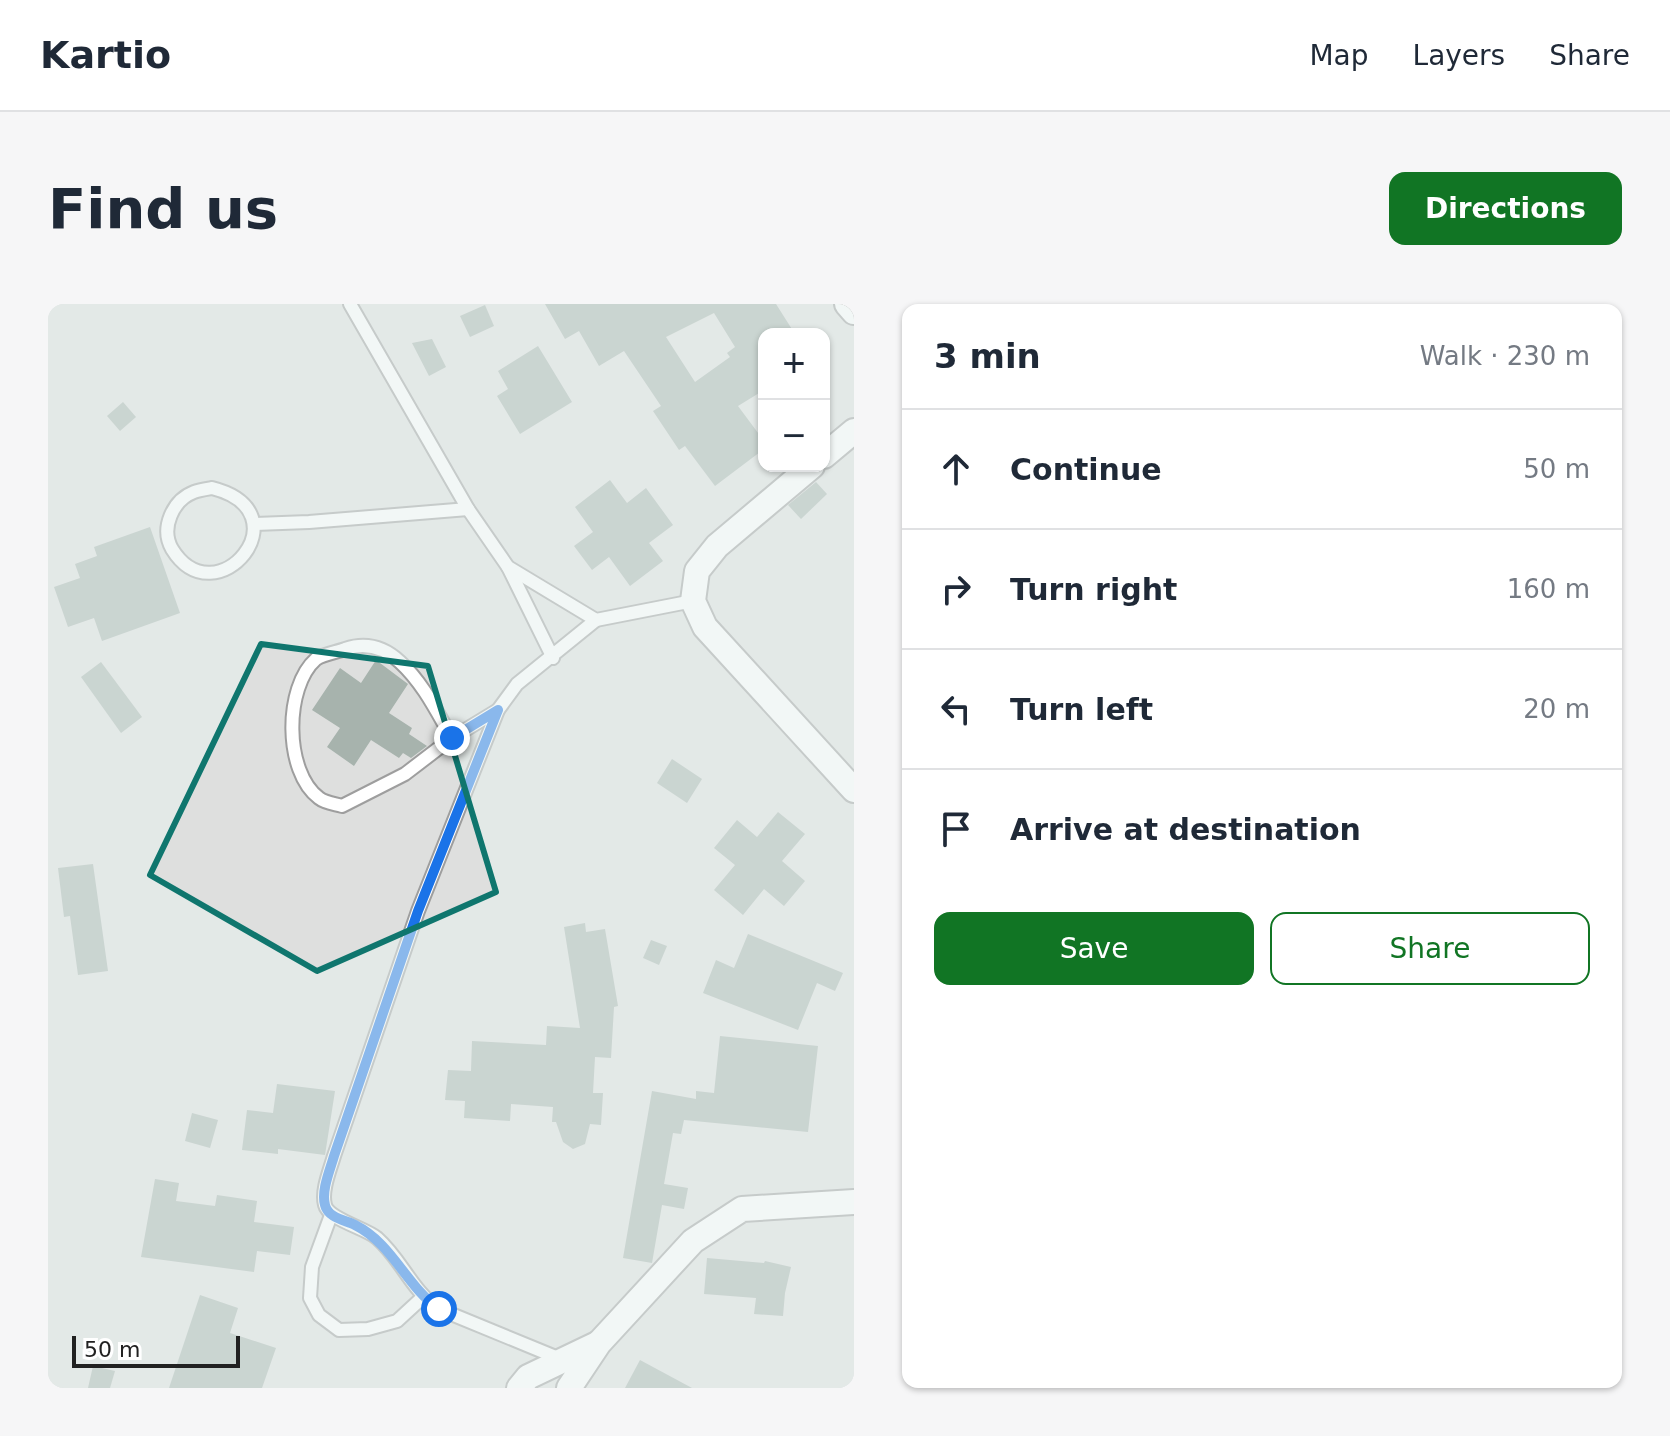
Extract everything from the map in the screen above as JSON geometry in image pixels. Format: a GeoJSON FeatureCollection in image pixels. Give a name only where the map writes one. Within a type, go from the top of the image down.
{"type":"FeatureCollection","features":[{"type":"Feature","properties":{"kind":"street"},"geometry":{"type":"LineString","coordinates":[[847,304],[854,312]]}},
{"type":"Feature","properties":{"kind":"street"},"geometry":{"type":"LineString","coordinates":[[830,451],[854,431]]}},
{"type":"Feature","properties":{"kind":"street"},"geometry":{"type":"LineString","coordinates":[[805,472],[717,546],[697,571],[693,601],[705,627],[854,790]]}},
{"type":"Feature","properties":{"kind":"street"},"geometry":{"type":"LineString","coordinates":[[569,1388],[599,1343],[693,1241],[742,1209],[854,1202]]}},
{"type":"Feature","properties":{"kind":"street"},"geometry":{"type":"LineString","coordinates":[[519,1388],[528,1377],[599,1343]]}},
{"type":"Feature","properties":{"kind":"lane"},"geometry":{"type":"LineString","coordinates":[[350,304],[468,509],[508,567],[553,658]]}},
{"type":"Feature","properties":{"kind":"lane"},"geometry":{"type":"LineString","coordinates":[[212,488],[232,493],[247,506],[255,524],[251,546],[238,564],[218,573],[199,572],[172,550],[168,539],[167,521],[177,504],[193,492],[212,488]]}},
{"type":"Feature","properties":{"kind":"lane"},"geometry":{"type":"LineString","coordinates":[[255,524],[468,509]]}},
{"type":"Feature","properties":{"kind":"lane"},"geometry":{"type":"LineString","coordinates":[[508,567],[596,620]]}},
{"type":"Feature","properties":{"kind":"lane"},"geometry":{"type":"LineString","coordinates":[[563,1360],[439,1309],[422,1298],[377,1238],[331,1215],[325,1206],[325,1197],[334,1156],[418,911],[498,710],[517,684],[553,658],[596,620],[693,601]]}},
{"type":"Feature","properties":{"kind":"lane"},"geometry":{"type":"LineString","coordinates":[[452,738],[419,683],[400,661],[377,646],[356,645],[317,658],[295,692],[292,727],[301,774],[320,799],[342,806],[405,774],[452,738],[498,710]]}},
{"type":"Feature","properties":{"kind":"lane"},"geometry":{"type":"LineString","coordinates":[[331,1215],[312,1267],[310,1298],[319,1315],[339,1330],[368,1329],[397,1321],[422,1298]]}},
{"type":"Feature","properties":{"kind":"highlighted area"},"geometry":{"type":"Polygon","coordinates":[[[261,644],[428,666],[496,892],[317,971],[150,875],[261,644]]]}},
{"type":"Feature","properties":{"kind":"shaded area"},"geometry":{"type":"Polygon","coordinates":[[[48,304],[854,304],[854,1388],[48,1388],[48,304]]]}},
{"type":"Feature","properties":{"kind":"building"},"geometry":{"type":"Polygon","coordinates":[[[545,304],[776,304],[791,328],[758,328],[758,394],[738,406],[758,433],[758,454],[715,486],[685,446],[679,450],[653,411],[661,406],[624,351],[599,366],[579,331],[565,339],[545,304]],[[714,313],[666,337],[695,382],[730,357],[727,353],[735,347],[714,313]]]}},
{"type":"Feature","properties":{"kind":"building"},"geometry":{"type":"Polygon","coordinates":[[[485,305],[494,326],[470,337],[460,316],[485,305]]]}},
{"type":"Feature","properties":{"kind":"building"},"geometry":{"type":"Polygon","coordinates":[[[432,339],[446,367],[429,376],[412,343],[432,339]]]}},
{"type":"Feature","properties":{"kind":"building"},"geometry":{"type":"Polygon","coordinates":[[[538,346],[572,402],[520,434],[497,396],[508,389],[498,371],[538,346]]]}},
{"type":"Feature","properties":{"kind":"building"},"geometry":{"type":"Polygon","coordinates":[[[123,402],[136,417],[120,431],[107,416],[123,402]]]}},
{"type":"Feature","properties":{"kind":"building"},"geometry":{"type":"Polygon","coordinates":[[[610,480],[627,503],[646,488],[673,525],[649,543],[663,561],[630,586],[609,557],[592,570],[574,546],[593,532],[575,507],[610,480]]]}},
{"type":"Feature","properties":{"kind":"building"},"geometry":{"type":"Polygon","coordinates":[[[816,482],[827,494],[801,519],[788,505],[816,482]]]}},
{"type":"Feature","properties":{"kind":"building"},"geometry":{"type":"Polygon","coordinates":[[[150,527],[180,613],[102,641],[94,618],[68,627],[54,587],[80,578],[75,564],[97,556],[94,547],[150,527]]]}},
{"type":"Feature","properties":{"kind":"building"},"geometry":{"type":"Polygon","coordinates":[[[376,660],[408,684],[389,713],[412,728],[409,734],[427,746],[411,758],[403,753],[399,758],[371,740],[354,766],[327,747],[340,728],[312,710],[340,668],[361,683],[376,660]]]}},
{"type":"Feature","properties":{"kind":"building"},"geometry":{"type":"Polygon","coordinates":[[[101,662],[142,717],[121,733],[81,677],[101,662]]]}},
{"type":"Feature","properties":{"kind":"building"},"geometry":{"type":"Polygon","coordinates":[[[672,759],[702,779],[687,803],[657,783],[672,759]]]}},
{"type":"Feature","properties":{"kind":"building"},"geometry":{"type":"Polygon","coordinates":[[[778,812],[805,834],[782,861],[805,881],[784,906],[764,889],[743,915],[714,890],[735,865],[714,848],[737,820],[757,837],[778,812]]]}},
{"type":"Feature","properties":{"kind":"building"},"geometry":{"type":"Polygon","coordinates":[[[93,864],[108,971],[78,975],[70,916],[64,917],[58,868],[93,864]]]}},
{"type":"Feature","properties":{"kind":"building"},"geometry":{"type":"Polygon","coordinates":[[[585,923],[586,932],[605,929],[618,1006],[614,1007],[611,1058],[595,1057],[593,1093],[603,1093],[601,1125],[590,1124],[585,1144],[573,1149],[563,1142],[556,1122],[552,1122],[553,1107],[511,1104],[510,1121],[464,1118],[465,1101],[445,1100],[448,1070],[471,1071],[472,1041],[546,1045],[547,1026],[580,1028],[564,927],[585,923]]]}},
{"type":"Feature","properties":{"kind":"building"},"geometry":{"type":"Polygon","coordinates":[[[748,934],[843,973],[835,991],[817,983],[798,1030],[703,993],[716,960],[734,968],[748,934]]]}},
{"type":"Feature","properties":{"kind":"building"},"geometry":{"type":"Polygon","coordinates":[[[651,940],[667,946],[659,965],[643,958],[651,940]]]}},
{"type":"Feature","properties":{"kind":"building"},"geometry":{"type":"Polygon","coordinates":[[[720,1036],[818,1046],[808,1132],[684,1120],[681,1134],[673,1133],[664,1184],[688,1188],[684,1209],[662,1205],[652,1263],[623,1258],[652,1091],[696,1099],[696,1091],[714,1093],[720,1036]]]}},
{"type":"Feature","properties":{"kind":"building"},"geometry":{"type":"Polygon","coordinates":[[[277,1084],[335,1091],[325,1155],[278,1149],[278,1154],[242,1150],[247,1110],[273,1113],[277,1084]]]}},
{"type":"Feature","properties":{"kind":"building"},"geometry":{"type":"Polygon","coordinates":[[[192,1113],[218,1120],[210,1148],[185,1141],[192,1113]]]}},
{"type":"Feature","properties":{"kind":"building"},"geometry":{"type":"Polygon","coordinates":[[[155,1179],[179,1183],[176,1201],[215,1206],[217,1195],[257,1201],[254,1222],[294,1227],[290,1255],[257,1251],[254,1272],[141,1257],[155,1179]]]}},
{"type":"Feature","properties":{"kind":"building"},"geometry":{"type":"Polygon","coordinates":[[[707,1258],[765,1261],[791,1267],[783,1316],[754,1314],[756,1298],[704,1294],[707,1258]]]}},
{"type":"Feature","properties":{"kind":"building"},"geometry":{"type":"Polygon","coordinates":[[[200,1295],[238,1308],[230,1333],[276,1348],[262,1388],[169,1388],[200,1295]]]}},
{"type":"Feature","properties":{"kind":"building"},"geometry":{"type":"Polygon","coordinates":[[[640,1360],[692,1388],[625,1388],[640,1360]]]}},
{"type":"Feature","properties":{"kind":"building"},"geometry":{"type":"Polygon","coordinates":[[[93,1366],[115,1371],[110,1388],[88,1388],[93,1366]]]}},
{"type":"Feature","properties":{"kind":"route"},"geometry":{"type":"LineString","coordinates":[[439,1309],[422,1298],[377,1238],[331,1215],[325,1206],[325,1189],[418,911],[498,710],[452,738]]}}]}
